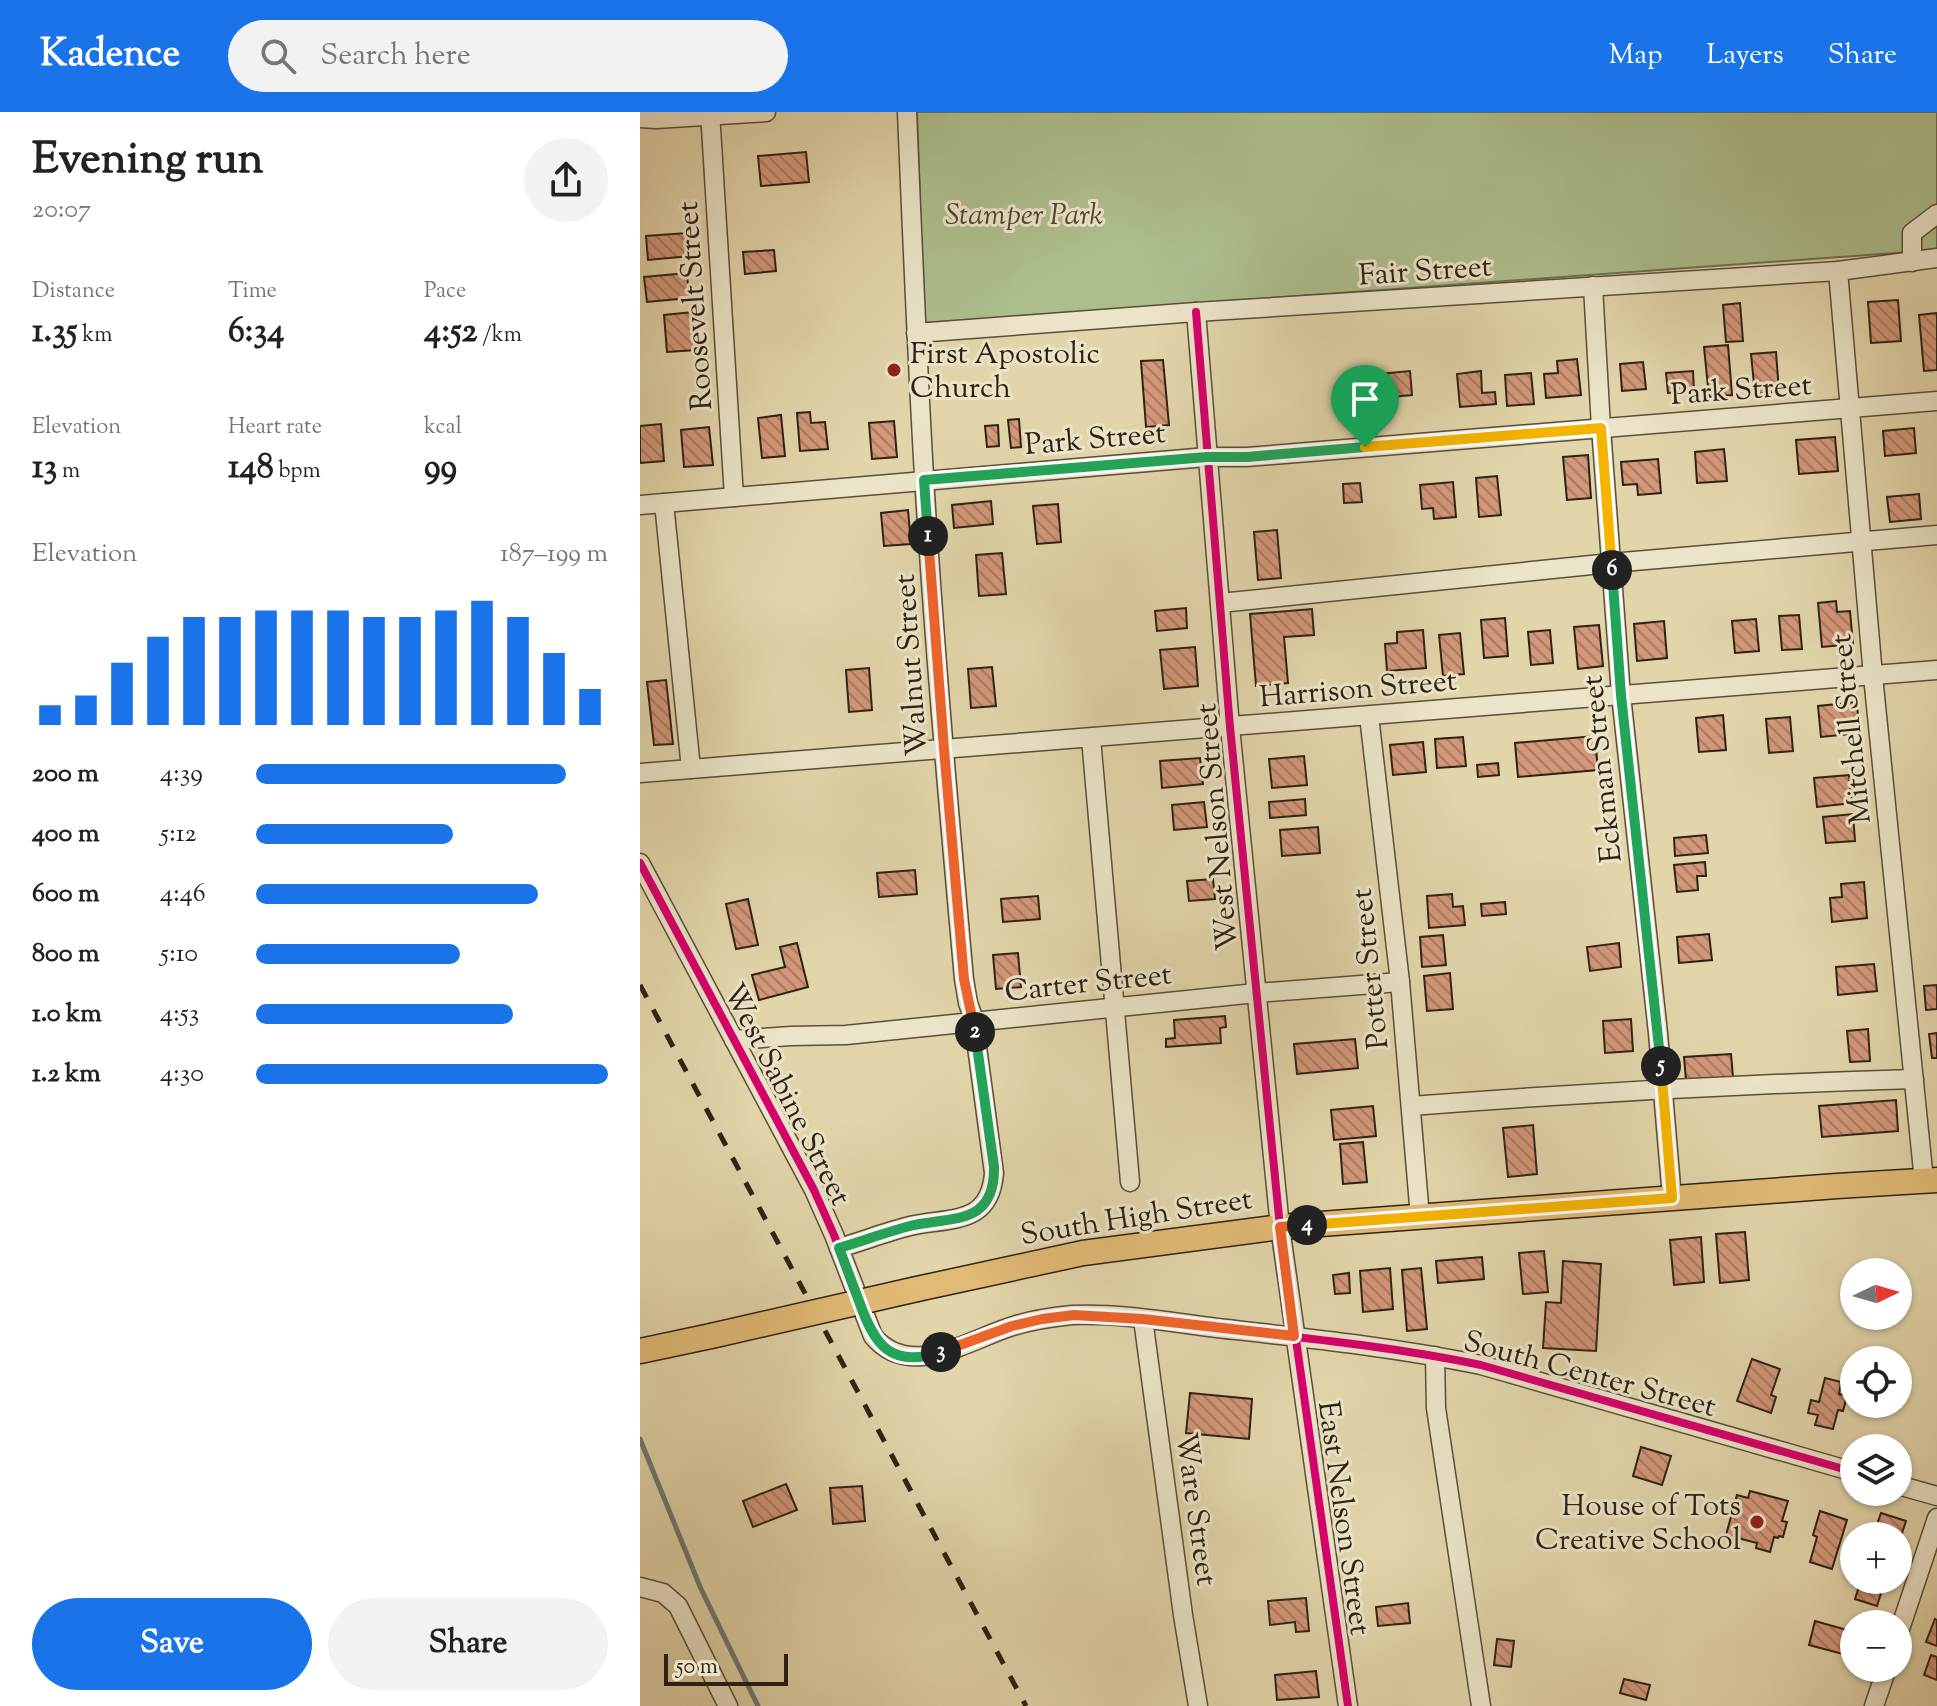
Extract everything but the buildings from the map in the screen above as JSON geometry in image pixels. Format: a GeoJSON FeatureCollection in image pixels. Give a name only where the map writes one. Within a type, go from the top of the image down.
{"type":"FeatureCollection","features":[{"type":"Feature","properties":{"kind":"main road","name":"South High Street"},"geometry":{"type":"LineString","coordinates":[[640,1351],[1083,1253],[1280,1227],[1931,1181]]}},
{"type":"Feature","properties":{"kind":"street"},"geometry":{"type":"LineString","coordinates":[[640,118],[766,112]]}},
{"type":"Feature","properties":{"kind":"street","name":"Walnut Street"},"geometry":{"type":"LineString","coordinates":[[839,1248],[914,1225],[963,1218],[980,1207],[991,1193],[994,1173],[974,1022],[964,979],[944,749],[924,480],[907,112]]}},
{"type":"Feature","properties":{"kind":"street","name":"Roosevelt Street"},"geometry":{"type":"LineString","coordinates":[[711,114],[734,497]]}},
{"type":"Feature","properties":{"kind":"street"},"geometry":{"type":"LineString","coordinates":[[1912,262],[1912,233],[1937,214]]}},
{"type":"Feature","properties":{"kind":"street","name":"Fair Street"},"geometry":{"type":"LineString","coordinates":[[916,333],[1838,271],[1937,258]]}},
{"type":"Feature","properties":{"kind":"street","name":"Mitchell Street"},"geometry":{"type":"LineString","coordinates":[[1838,271],[1860,542],[1914,1079],[1931,1181]]}},
{"type":"Feature","properties":{"kind":"street","name":"Eckman Street"},"geometry":{"type":"LineString","coordinates":[[1593,286],[1621,695],[1672,1198]]}},
{"type":"Feature","properties":{"kind":"street","name":"West Nelson Street"},"geometry":{"type":"LineString","coordinates":[[1196,312],[1230,727],[1280,1227],[1294,1336]]}},
{"type":"Feature","properties":{"kind":"street","name":"Park Street"},"geometry":{"type":"LineString","coordinates":[[640,505],[1207,457],[1247,457],[1937,401]]}},
{"type":"Feature","properties":{"kind":"street"},"geometry":{"type":"LineString","coordinates":[[664,503],[691,769]]}},
{"type":"Feature","properties":{"kind":"street"},"geometry":{"type":"LineString","coordinates":[[1220,603],[1611,563],[1937,535]]}},
{"type":"Feature","properties":{"kind":"street","name":"Harrison Street"},"geometry":{"type":"LineString","coordinates":[[640,773],[1937,670]]}},
{"type":"Feature","properties":{"kind":"street","name":"Potter Street"},"geometry":{"type":"LineString","coordinates":[[1369,716],[1400,982],[1420,1217]]}},
{"type":"Feature","properties":{"kind":"street"},"geometry":{"type":"LineString","coordinates":[[1091,738],[1130,1182]]}},
{"type":"Feature","properties":{"kind":"street","name":"West Sabine Street"},"geometry":{"type":"LineString","coordinates":[[640,863],[805,1172],[871,1331],[887,1349]]}},
{"type":"Feature","properties":{"kind":"street","name":"Carter Street"},"geometry":{"type":"LineString","coordinates":[[734,1040],[846,1035],[1256,993],[1400,982]]}},
{"type":"Feature","properties":{"kind":"street"},"geometry":{"type":"LineString","coordinates":[[1411,1106],[1576,1093],[1914,1079]]}},
{"type":"Feature","properties":{"kind":"street","name":"South Center Street"},"geometry":{"type":"LineString","coordinates":[[887,1349],[904,1356],[929,1355],[1012,1326],[1053,1317],[1093,1315],[1294,1336],[1481,1365],[1840,1468]]}},
{"type":"Feature","properties":{"kind":"street","name":"Ware Street"},"geometry":{"type":"LineString","coordinates":[[1143,1319],[1198,1706]]}},
{"type":"Feature","properties":{"kind":"street","name":"East Nelson Street"},"geometry":{"type":"LineString","coordinates":[[1294,1336],[1348,1706]]}},
{"type":"Feature","properties":{"kind":"street"},"geometry":{"type":"LineString","coordinates":[[1435,1356],[1436,1408],[1481,1706]]}},
{"type":"Feature","properties":{"kind":"street"},"geometry":{"type":"LineString","coordinates":[[1912,1489],[1937,1496]]}},
{"type":"Feature","properties":{"kind":"street"},"geometry":{"type":"LineString","coordinates":[[1906,1610],[1937,1518]]}},
{"type":"Feature","properties":{"kind":"street"},"geometry":{"type":"LineString","coordinates":[[640,1587],[663,1593],[673,1601],[728,1706]]}},
{"type":"Feature","properties":{"kind":"street"},"geometry":{"type":"LineString","coordinates":[[1874,1706],[1882,1682]]}},
{"type":"Feature","properties":{"kind":"green space","name":"Stamper Park"},"geometry":{"type":"Polygon","coordinates":[[[917,112],[1937,112],[1937,250],[924,323],[917,112]]]}},
{"type":"Feature","properties":{"kind":"waterway"},"geometry":{"type":"LineString","coordinates":[[640,1439],[701,1589],[758,1706]]}},
{"type":"Feature","properties":{"kind":"railway"},"geometry":{"type":"LineString","coordinates":[[640,985],[1026,1706]]}},
{"type":"Feature","properties":{"kind":"cycle path"},"geometry":{"type":"LineString","coordinates":[[1196,312],[1230,727],[1280,1227],[1348,1706]]}},
{"type":"Feature","properties":{"kind":"cycle path"},"geometry":{"type":"LineString","coordinates":[[640,863],[814,1190],[873,1336],[888,1349],[904,1355],[941,1353],[1013,1326],[1065,1316],[1145,1318],[1416,1353],[1481,1365],[1840,1468]]}},
{"type":"Feature","properties":{"kind":"place","name":"First Apostolic Church"},"geometry":{"type":"Point","coordinates":[894,370]}},
{"type":"Feature","properties":{"kind":"place","name":"House of Tots Creative School"},"geometry":{"type":"Point","coordinates":[1757,1522]}},
{"type":"Feature","properties":{"kind":"route"},"geometry":{"type":"LineString","coordinates":[[1601,428],[1621,695],[1658,1033],[1672,1198],[1280,1227],[1294,1336],[1143,1319],[1074,1315],[1012,1326],[934,1354],[910,1357],[894,1353],[873,1336],[839,1248],[914,1225],[967,1217],[989,1196],[994,1173],[973,1017],[964,979],[924,480],[1365,447],[1601,428]]}}]}
